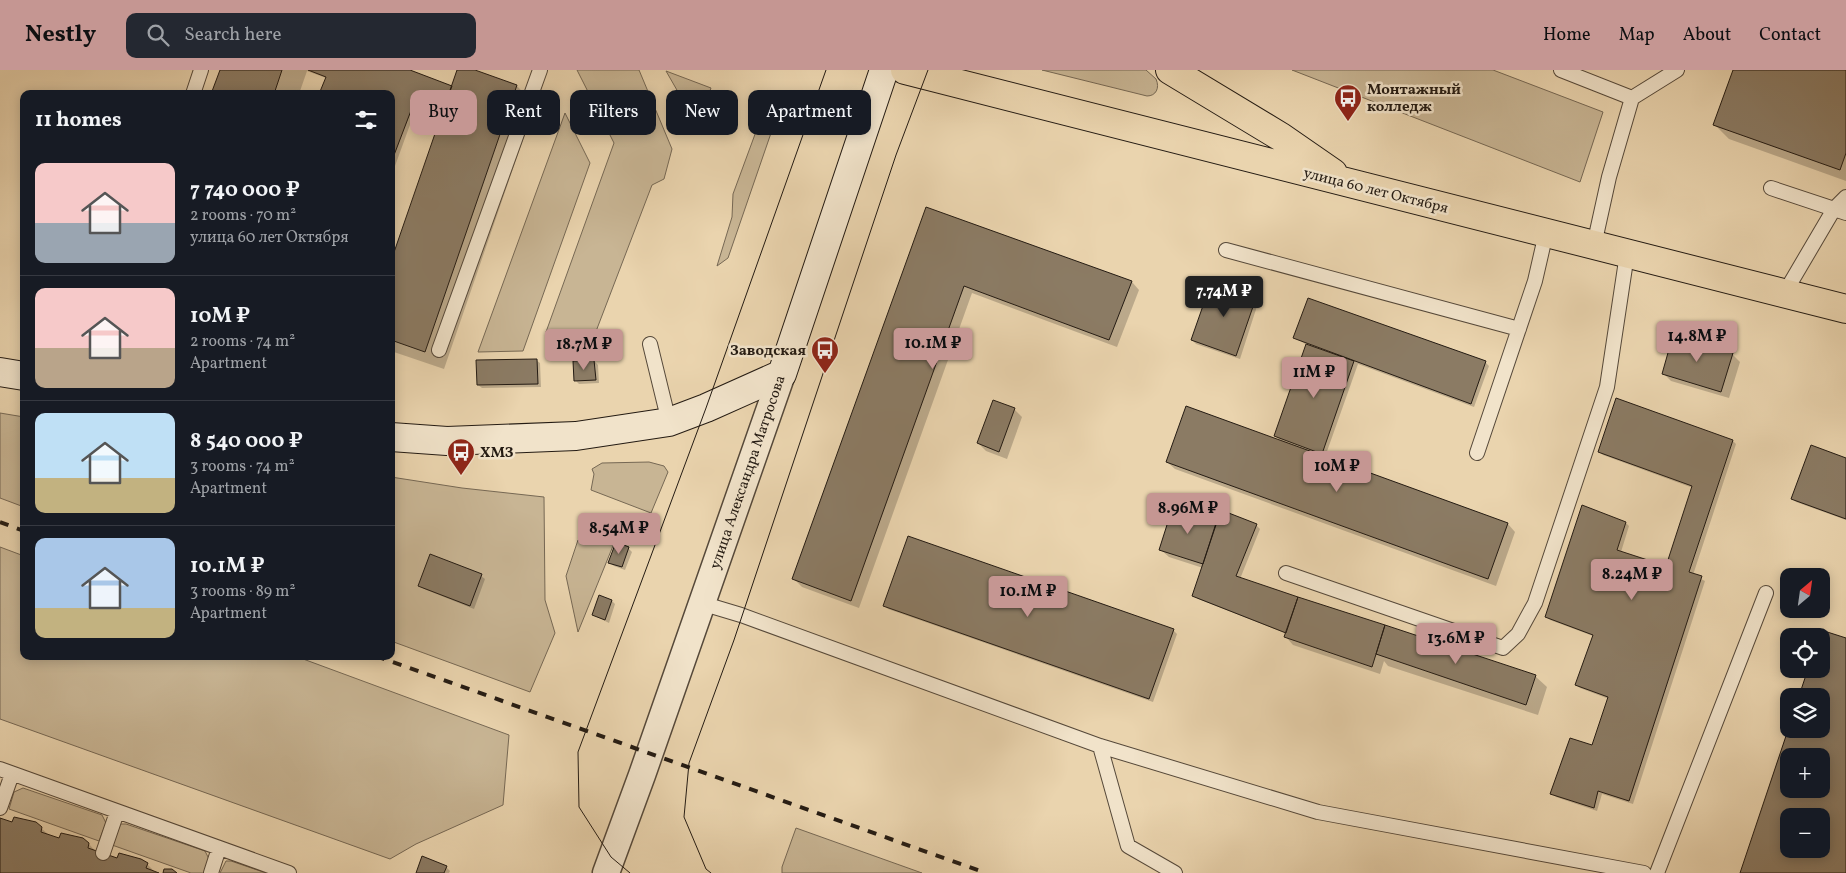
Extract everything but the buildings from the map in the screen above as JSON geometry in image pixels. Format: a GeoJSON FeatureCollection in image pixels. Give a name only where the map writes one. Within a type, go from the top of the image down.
{"type":"FeatureCollection","features":[{"type":"Feature","properties":{"kind":"main road","name":"улица Александра Матросова"},"geometry":{"type":"LineString","coordinates":[[782,374],[884,70]]}},
{"type":"Feature","properties":{"kind":"main road","name":"улица 60 лет Октября"},"geometry":{"type":"LineString","coordinates":[[905,70],[1846,309]]}},
{"type":"Feature","properties":{"kind":"main road"},"geometry":{"type":"LineString","coordinates":[[1170,70],[1281,137],[1347,183]]}},
{"type":"Feature","properties":{"kind":"main road"},"geometry":{"type":"LineString","coordinates":[[0,372],[20,375]]}},
{"type":"Feature","properties":{"kind":"main road"},"geometry":{"type":"LineString","coordinates":[[395,436],[447,441],[576,436],[669,422],[706,408],[782,374]]}},
{"type":"Feature","properties":{"kind":"street","name":"улица Александра Матросова"},"geometry":{"type":"LineString","coordinates":[[606,873],[782,374]]}},
{"type":"Feature","properties":{"kind":"lane"},"geometry":{"type":"LineString","coordinates":[[194,90],[202,70]]}},
{"type":"Feature","properties":{"kind":"lane"},"geometry":{"type":"LineString","coordinates":[[439,350],[540,70]]}},
{"type":"Feature","properties":{"kind":"lane"},"geometry":{"type":"LineString","coordinates":[[1561,70],[1632,98]]}},
{"type":"Feature","properties":{"kind":"lane"},"geometry":{"type":"LineString","coordinates":[[1594,245],[1609,177],[1632,98],[1678,70]]}},
{"type":"Feature","properties":{"kind":"lane"},"geometry":{"type":"LineString","coordinates":[[1771,188],[1840,211]]}},
{"type":"Feature","properties":{"kind":"lane"},"geometry":{"type":"LineString","coordinates":[[1784,294],[1840,211],[1846,197]]}},
{"type":"Feature","properties":{"kind":"lane"},"geometry":{"type":"LineString","coordinates":[[1477,454],[1535,281],[1546,233]]}},
{"type":"Feature","properties":{"kind":"lane"},"geometry":{"type":"LineString","coordinates":[[1226,250],[1519,329]]}},
{"type":"Feature","properties":{"kind":"lane"},"geometry":{"type":"LineString","coordinates":[[1286,573],[1503,648],[1518,634],[1534,603],[1607,387],[1627,254]]}},
{"type":"Feature","properties":{"kind":"lane"},"geometry":{"type":"LineString","coordinates":[[650,344],[669,422]]}},
{"type":"Feature","properties":{"kind":"lane"},"geometry":{"type":"LineString","coordinates":[[1657,873],[1766,593]]}},
{"type":"Feature","properties":{"kind":"lane"},"geometry":{"type":"LineString","coordinates":[[701,603],[741,615],[1100,746],[1318,812],[1644,873]]}},
{"type":"Feature","properties":{"kind":"lane"},"geometry":{"type":"LineString","coordinates":[[1100,746],[1128,846],[1175,873]]}},
{"type":"Feature","properties":{"kind":"lane"},"geometry":{"type":"LineString","coordinates":[[0,808],[6,772],[289,873]]}},
{"type":"Feature","properties":{"kind":"lane"},"geometry":{"type":"LineString","coordinates":[[103,853],[117,812]]}},
{"type":"Feature","properties":{"kind":"lane"},"geometry":{"type":"LineString","coordinates":[[211,873],[219,848]]}},
{"type":"Feature","properties":{"kind":"shaded area"},"geometry":{"type":"Polygon","coordinates":[[[577,70],[639,70],[647,90],[587,90],[577,70]]]}},
{"type":"Feature","properties":{"kind":"shaded area"},"geometry":{"type":"Polygon","coordinates":[[[1042,70],[1146,70],[1156,79],[1157,88],[1153,95],[1147,96],[1042,70]]]}},
{"type":"Feature","properties":{"kind":"shaded area"},"geometry":{"type":"Polygon","coordinates":[[[1292,70],[1493,70],[1603,112],[1580,182],[1292,70]]]}},
{"type":"Feature","properties":{"kind":"shaded area"},"geometry":{"type":"Polygon","coordinates":[[[666,71],[711,88],[710,90],[677,90],[666,71]]]}},
{"type":"Feature","properties":{"kind":"shaded area"},"geometry":{"type":"Polygon","coordinates":[[[656,111],[672,149],[664,179],[652,185],[590,347],[546,332],[614,143],[610,135],[656,135],[656,111]]]}},
{"type":"Feature","properties":{"kind":"shaded area"},"geometry":{"type":"Polygon","coordinates":[[[565,113],[570,123],[570,135],[576,135],[590,163],[523,351],[478,352],[557,135],[560,135],[560,127],[565,113]]]}},
{"type":"Feature","properties":{"kind":"shaded area"},"geometry":{"type":"Polygon","coordinates":[[[755,135],[770,135],[728,258],[717,266],[732,217],[733,194],[755,135]]]}},
{"type":"Feature","properties":{"kind":"shaded area"},"geometry":{"type":"Polygon","coordinates":[[[0,413],[20,416],[20,506],[0,498],[0,413]]]}},
{"type":"Feature","properties":{"kind":"shaded area"},"geometry":{"type":"Polygon","coordinates":[[[649,462],[664,466],[668,472],[651,513],[591,490],[594,474],[592,469],[602,463],[649,462]]]}},
{"type":"Feature","properties":{"kind":"shaded area"},"geometry":{"type":"Polygon","coordinates":[[[395,478],[462,488],[544,497],[545,600],[555,633],[530,692],[395,642],[395,478]]]}},
{"type":"Feature","properties":{"kind":"shaded area"},"geometry":{"type":"Polygon","coordinates":[[[594,528],[617,536],[578,632],[566,576],[578,540],[588,543],[594,528]]]}},
{"type":"Feature","properties":{"kind":"shaded area"},"geometry":{"type":"Polygon","coordinates":[[[0,547],[20,554],[20,660],[306,660],[509,735],[503,805],[416,844],[390,859],[0,719],[0,547]]]}},
{"type":"Feature","properties":{"kind":"shaded area"},"geometry":{"type":"Polygon","coordinates":[[[23,788],[102,815],[106,823],[99,841],[9,809],[14,792],[23,788]]]}},
{"type":"Feature","properties":{"kind":"shaded area"},"geometry":{"type":"Polygon","coordinates":[[[121,824],[126,824],[205,851],[209,859],[204,873],[191,873],[112,845],[117,828],[121,824]]]}},
{"type":"Feature","properties":{"kind":"shaded area"},"geometry":{"type":"Polygon","coordinates":[[[796,828],[922,873],[782,873],[782,867],[796,828]]]}},
{"type":"Feature","properties":{"kind":"shaded area"},"geometry":{"type":"Polygon","coordinates":[[[226,861],[231,861],[266,873],[220,873],[226,861]]]}},
{"type":"Feature","properties":{"kind":"tram line"},"geometry":{"type":"LineString","coordinates":[[630,873],[611,857],[579,807],[578,752],[706,408],[826,70]]}},
{"type":"Feature","properties":{"kind":"tram line"},"geometry":{"type":"LineString","coordinates":[[711,873],[706,869],[684,817],[689,763],[734,640],[896,155],[928,70]]}},
{"type":"Feature","properties":{"kind":"railway"},"geometry":{"type":"LineString","coordinates":[[0,522],[20,530]]}},
{"type":"Feature","properties":{"kind":"railway"},"geometry":{"type":"LineString","coordinates":[[387,660],[986,873]]}},
{"type":"Feature","properties":{"kind":"place","name":"Монтажный колледж"},"geometry":{"type":"Point","coordinates":[1348,122]}},
{"type":"Feature","properties":{"kind":"place","name":"Заводская"},"geometry":{"type":"Point","coordinates":[825,374]}},
{"type":"Feature","properties":{"kind":"place","name":"ХМЗ"},"geometry":{"type":"Point","coordinates":[461,476]}}]}
